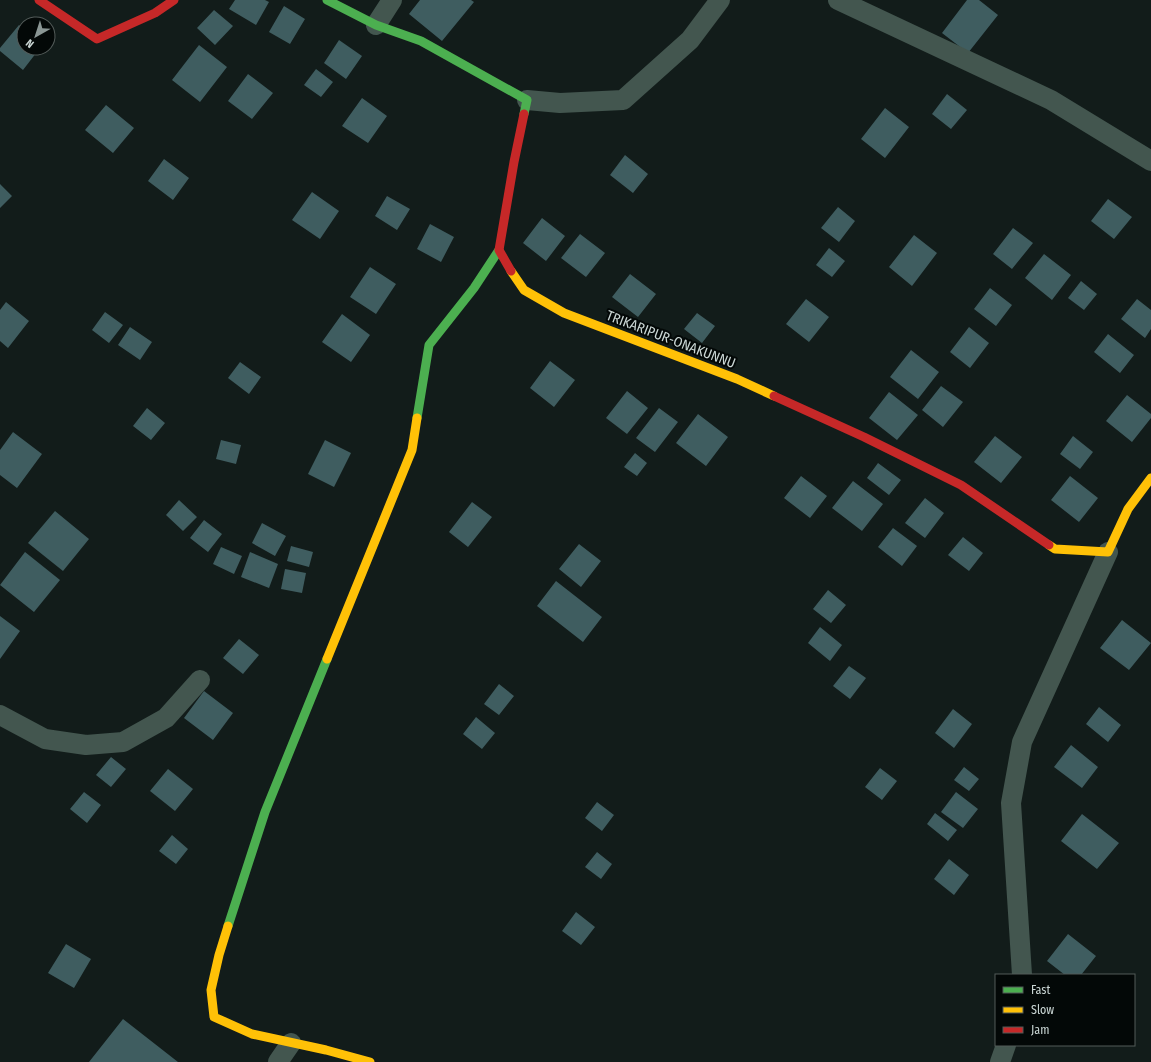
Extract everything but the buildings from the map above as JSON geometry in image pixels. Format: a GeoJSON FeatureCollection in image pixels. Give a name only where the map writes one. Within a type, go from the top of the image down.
{"type":"FeatureCollection","features":[{"type":"Feature","properties":{"kind":"street"},"geometry":{"type":"LineString","coordinates":[[39,0],[97,39],[155,13],[174,0]]}},
{"type":"Feature","properties":{"kind":"street"},"geometry":{"type":"LineString","coordinates":[[328,0],[376,25],[420,41],[527,100],[560,103],[623,100],[690,40],[720,0]]}},
{"type":"Feature","properties":{"kind":"street"},"geometry":{"type":"LineString","coordinates":[[376,25],[392,0]]}},
{"type":"Feature","properties":{"kind":"street"},"geometry":{"type":"LineString","coordinates":[[838,0],[1051,100],[1151,161]]}},
{"type":"Feature","properties":{"kind":"street"},"geometry":{"type":"LineString","coordinates":[[370,1062],[326,1050],[252,1034],[214,1018],[211,990],[219,955],[265,812],[412,450],[429,345],[474,288],[499,250],[514,162],[527,100]]}},
{"type":"Feature","properties":{"kind":"street","name":"TRIKARIPUR-ONAKUNNU"},"geometry":{"type":"LineString","coordinates":[[499,250],[524,290],[564,313],[736,379],[864,437],[961,485],[1055,549],[1108,552]]}},
{"type":"Feature","properties":{"kind":"street"},"geometry":{"type":"LineString","coordinates":[[1022,974],[1011,803],[1022,742],[1128,509],[1151,478]]}},
{"type":"Feature","properties":{"kind":"street"},"geometry":{"type":"LineString","coordinates":[[0,716],[45,739],[86,745],[123,742],[166,718],[200,680]]}},
{"type":"Feature","properties":{"kind":"street"},"geometry":{"type":"LineString","coordinates":[[278,1062],[291,1043]]}},
{"type":"Feature","properties":{"kind":"street"},"geometry":{"type":"LineString","coordinates":[[1000,1062],[1006,1046]]}},
{"type":"Feature","properties":{"kind":"traffic: fast"},"geometry":{"type":"LineString","coordinates":[[327,0],[376,25],[421,41],[527,100],[524,114]]}},
{"type":"Feature","properties":{"kind":"traffic: fast"},"geometry":{"type":"LineString","coordinates":[[417,418],[429,345],[474,288],[499,250]]}},
{"type":"Feature","properties":{"kind":"traffic: fast"},"geometry":{"type":"LineString","coordinates":[[228,926],[265,812],[327,659]]}},
{"type":"Feature","properties":{"kind":"traffic: slow"},"geometry":{"type":"LineString","coordinates":[[511,271],[524,290],[564,313],[737,379],[774,396]]}},
{"type":"Feature","properties":{"kind":"traffic: slow"},"geometry":{"type":"LineString","coordinates":[[327,659],[412,450],[417,418]]}},
{"type":"Feature","properties":{"kind":"traffic: slow"},"geometry":{"type":"LineString","coordinates":[[1049,545],[1055,549],[1108,552],[1128,509],[1151,478]]}},
{"type":"Feature","properties":{"kind":"traffic: slow"},"geometry":{"type":"LineString","coordinates":[[228,926],[219,955],[211,990],[214,1017],[252,1034],[326,1050],[370,1062]]}},
{"type":"Feature","properties":{"kind":"traffic: jam"},"geometry":{"type":"LineString","coordinates":[[39,0],[97,39],[155,13],[174,0]]}},
{"type":"Feature","properties":{"kind":"traffic: jam"},"geometry":{"type":"LineString","coordinates":[[511,271],[499,250],[524,114]]}},
{"type":"Feature","properties":{"kind":"traffic: jam"},"geometry":{"type":"LineString","coordinates":[[774,396],[864,437],[961,485],[1049,545]]}}]}
